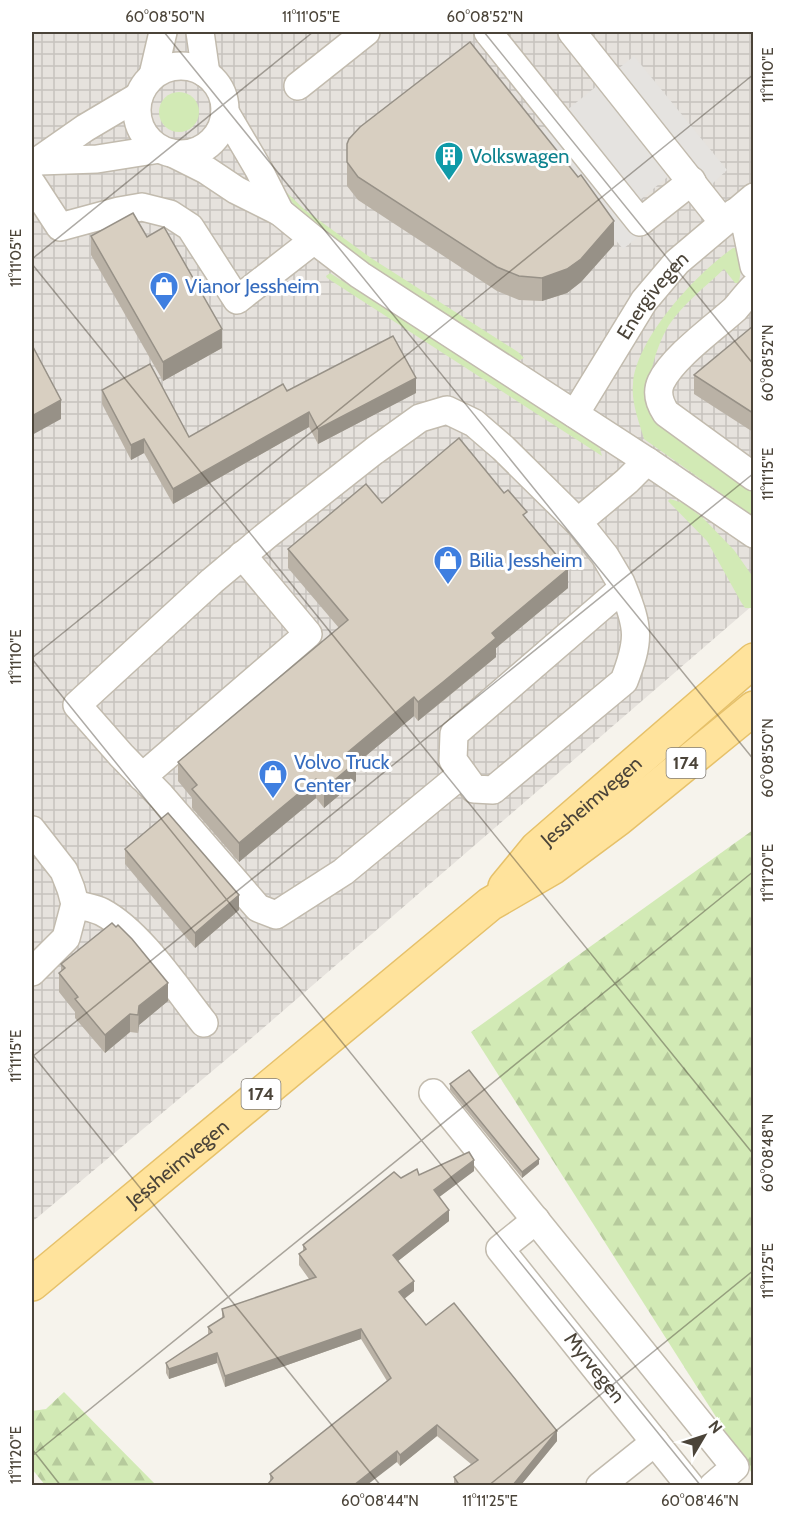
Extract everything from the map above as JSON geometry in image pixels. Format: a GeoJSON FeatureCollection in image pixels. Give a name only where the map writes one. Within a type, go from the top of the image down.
{"type":"FeatureCollection","features":[{"type":"Feature","properties":{"kind":"main road","name":"Jessheimvegen"},"geometry":{"type":"LineString","coordinates":[[490,904],[537,848],[753,660]]}},
{"type":"Feature","properties":{"kind":"main road","name":"Jessheimvegen"},"geometry":{"type":"LineString","coordinates":[[32,1284],[490,904],[552,868],[618,819],[753,708]]}},
{"type":"Feature","properties":{"kind":"street"},"geometry":{"type":"LineString","coordinates":[[163,32],[146,86],[136,108],[141,130],[149,141],[280,212],[360,275],[647,461],[753,534]]}},
{"type":"Feature","properties":{"kind":"street"},"geometry":{"type":"LineString","coordinates":[[200,32],[206,74]]}},
{"type":"Feature","properties":{"kind":"street"},"geometry":{"type":"LineString","coordinates":[[298,86],[366,32]]}},
{"type":"Feature","properties":{"kind":"street"},"geometry":{"type":"LineString","coordinates":[[572,32],[692,181],[742,218],[753,266]]}},
{"type":"Feature","properties":{"kind":"street"},"geometry":{"type":"LineString","coordinates":[[481,36],[640,222],[692,181]]}},
{"type":"Feature","properties":{"kind":"street"},"geometry":{"type":"LineString","coordinates":[[176,66],[196,68],[206,74],[220,91],[224,102],[223,124],[211,142],[198,151],[185,154],[166,151],[33,165],[146,86],[166,68],[176,66]]}},
{"type":"Feature","properties":{"kind":"street"},"geometry":{"type":"LineString","coordinates":[[225,112],[259,170],[280,212]]}},
{"type":"Feature","properties":{"kind":"street"},"geometry":{"type":"LineString","coordinates":[[33,165],[60,227],[142,207],[170,214],[190,227],[237,300],[314,240]]}},
{"type":"Feature","properties":{"kind":"street","name":"Energivegen"},"geometry":{"type":"LineString","coordinates":[[575,414],[644,301],[677,262],[742,218]]}},
{"type":"Feature","properties":{"kind":"street"},"geometry":{"type":"LineString","coordinates":[[753,287],[737,306],[670,369],[661,382],[659,390],[660,403],[666,413],[753,477]]}},
{"type":"Feature","properties":{"kind":"street"},"geometry":{"type":"LineString","coordinates":[[462,774],[343,872],[276,915],[258,908],[77,705],[242,555],[374,451],[420,418],[447,410],[474,423],[503,448],[578,522],[605,556],[622,588],[635,618],[636,639],[624,681],[493,790],[474,789],[453,760],[454,734],[622,588]]}},
{"type":"Feature","properties":{"kind":"street"},"geometry":{"type":"LineString","coordinates":[[578,522],[647,461]]}},
{"type":"Feature","properties":{"kind":"street"},"geometry":{"type":"LineString","coordinates":[[722,513],[753,554]]}},
{"type":"Feature","properties":{"kind":"street"},"geometry":{"type":"LineString","coordinates":[[142,777],[308,633],[242,555]]}},
{"type":"Feature","properties":{"kind":"street"},"geometry":{"type":"LineString","coordinates":[[32,972],[66,938],[75,904],[64,872],[36,844]]}},
{"type":"Feature","properties":{"kind":"street"},"geometry":{"type":"LineString","coordinates":[[75,904],[101,912],[121,924],[135,937],[204,1023]]}},
{"type":"Feature","properties":{"kind":"street"},"geometry":{"type":"LineString","coordinates":[[433,1093],[735,1467],[713,1485]]}},
{"type":"Feature","properties":{"kind":"street","name":"Myrvegen"},"geometry":{"type":"LineString","coordinates":[[536,1220],[500,1249],[690,1485]]}},
{"type":"Feature","properties":{"kind":"street"},"geometry":{"type":"LineString","coordinates":[[600,1485],[655,1442]]}},
{"type":"Feature","properties":{"kind":"shaded area"},"geometry":{"type":"Polygon","coordinates":[[[32,32],[753,32],[753,605],[247,1042],[32,1222],[32,32]]]}},
{"type":"Feature","properties":{"kind":"shaded area"},"geometry":{"type":"Polygon","coordinates":[[[634,56],[727,170],[712,184],[618,69],[634,56]]]}},
{"type":"Feature","properties":{"kind":"shaded area"},"geometry":{"type":"Polygon","coordinates":[[[598,85],[671,174],[640,200],[567,110],[598,85]]]}},
{"type":"Feature","properties":{"kind":"shaded area"},"geometry":{"type":"Polygon","coordinates":[[[549,125],[639,236],[623,249],[533,138],[549,125]]]}},
{"type":"Feature","properties":{"kind":"green space"},"geometry":{"type":"Polygon","coordinates":[[[179,92],[187,93],[193,98],[198,104],[198,120],[193,126],[187,131],[179,132],[171,131],[165,126],[160,120],[159,112],[160,104],[165,98],[171,93],[179,92]]]}},
{"type":"Feature","properties":{"kind":"green space"},"geometry":{"type":"Polygon","coordinates":[[[283,189],[305,210],[371,258],[524,358],[518,361],[335,241],[300,211],[283,189]]]}},
{"type":"Feature","properties":{"kind":"green space"},"geometry":{"type":"Polygon","coordinates":[[[733,248],[737,248],[742,262],[739,283],[735,283],[724,269],[675,317],[664,334],[655,357],[649,395],[654,417],[660,424],[684,443],[753,489],[753,516],[644,439],[633,398],[637,366],[656,327],[686,290],[733,248]]]}},
{"type":"Feature","properties":{"kind":"green space"},"geometry":{"type":"Polygon","coordinates":[[[330,273],[594,442],[602,456],[327,278],[326,276],[330,273]]]}},
{"type":"Feature","properties":{"kind":"green space"},"geometry":{"type":"Polygon","coordinates":[[[670,499],[683,503],[703,518],[734,550],[753,577],[753,608],[745,608],[707,541],[668,501],[670,499]]]}},
{"type":"Feature","properties":{"kind":"green space"},"geometry":{"type":"Polygon","coordinates":[[[753,830],[753,1475],[471,1032],[753,830]]]}},
{"type":"Feature","properties":{"kind":"green space"},"geometry":{"type":"Polygon","coordinates":[[[64,1392],[156,1485],[45,1485],[32,1469],[32,1411],[46,1409],[64,1392]]]}},
{"type":"Feature","properties":{"kind":"building","name":"Volkswagen"},"geometry":{"type":"Polygon","coordinates":[[[470,42],[578,177],[581,175],[614,221],[581,259],[567,269],[542,278],[519,276],[497,267],[358,177],[347,162],[347,144],[360,127],[470,42]]]}},
{"type":"Feature","properties":{"kind":"building"},"geometry":{"type":"Polygon","coordinates":[[[133,213],[147,237],[164,227],[222,329],[163,362],[91,236],[133,213]]]}},
{"type":"Feature","properties":{"kind":"building"},"geometry":{"type":"Polygon","coordinates":[[[753,326],[753,413],[694,375],[753,326]]]}},
{"type":"Feature","properties":{"kind":"building"},"geometry":{"type":"Polygon","coordinates":[[[393,336],[416,378],[318,429],[309,412],[173,489],[144,439],[131,445],[102,390],[150,364],[189,437],[283,384],[287,391],[393,336]]]}},
{"type":"Feature","properties":{"kind":"building"},"geometry":{"type":"Polygon","coordinates":[[[32,345],[61,400],[32,416],[32,345]]]}},
{"type":"Feature","properties":{"kind":"building"},"geometry":{"type":"Polygon","coordinates":[[[459,438],[504,493],[508,490],[527,512],[523,515],[568,569],[492,633],[496,638],[418,702],[414,697],[348,752],[356,762],[324,789],[316,779],[239,843],[192,789],[197,785],[178,762],[348,620],[288,549],[366,484],[382,503],[459,438]]]}},
{"type":"Feature","properties":{"kind":"building"},"geometry":{"type":"Polygon","coordinates":[[[168,813],[239,895],[195,933],[125,849],[168,813]]]}},
{"type":"Feature","properties":{"kind":"building"},"geometry":{"type":"Polygon","coordinates":[[[112,923],[116,927],[118,925],[132,939],[168,983],[139,1006],[138,1015],[130,1014],[105,1035],[75,999],[78,997],[59,973],[65,968],[61,964],[112,923]]]}},
{"type":"Feature","properties":{"kind":"building"},"geometry":{"type":"Polygon","coordinates":[[[469,1070],[539,1159],[522,1172],[450,1084],[469,1070]]]}},
{"type":"Feature","properties":{"kind":"building"},"geometry":{"type":"Polygon","coordinates":[[[469,1152],[474,1160],[434,1190],[449,1210],[393,1255],[414,1281],[399,1292],[426,1325],[454,1303],[557,1431],[513,1485],[455,1485],[458,1483],[454,1477],[478,1460],[437,1425],[400,1455],[397,1451],[354,1485],[267,1485],[273,1478],[270,1474],[391,1378],[361,1329],[225,1376],[217,1353],[169,1369],[166,1363],[212,1332],[208,1327],[224,1317],[222,1309],[316,1277],[299,1254],[306,1249],[303,1245],[394,1172],[401,1178],[417,1169],[419,1175],[469,1152]]]}},
{"type":"Feature","properties":{"kind":"place","name":"Volkswagen"},"geometry":{"type":"Point","coordinates":[449,182]}},
{"type":"Feature","properties":{"kind":"place","name":"Vianor Jessheim"},"geometry":{"type":"Point","coordinates":[164,312]}},
{"type":"Feature","properties":{"kind":"place","name":"Bilia Jessheim"},"geometry":{"type":"Point","coordinates":[448,586]}},
{"type":"Feature","properties":{"kind":"place","name":"Volvo Truck Center"},"geometry":{"type":"Point","coordinates":[273,800]}}]}
